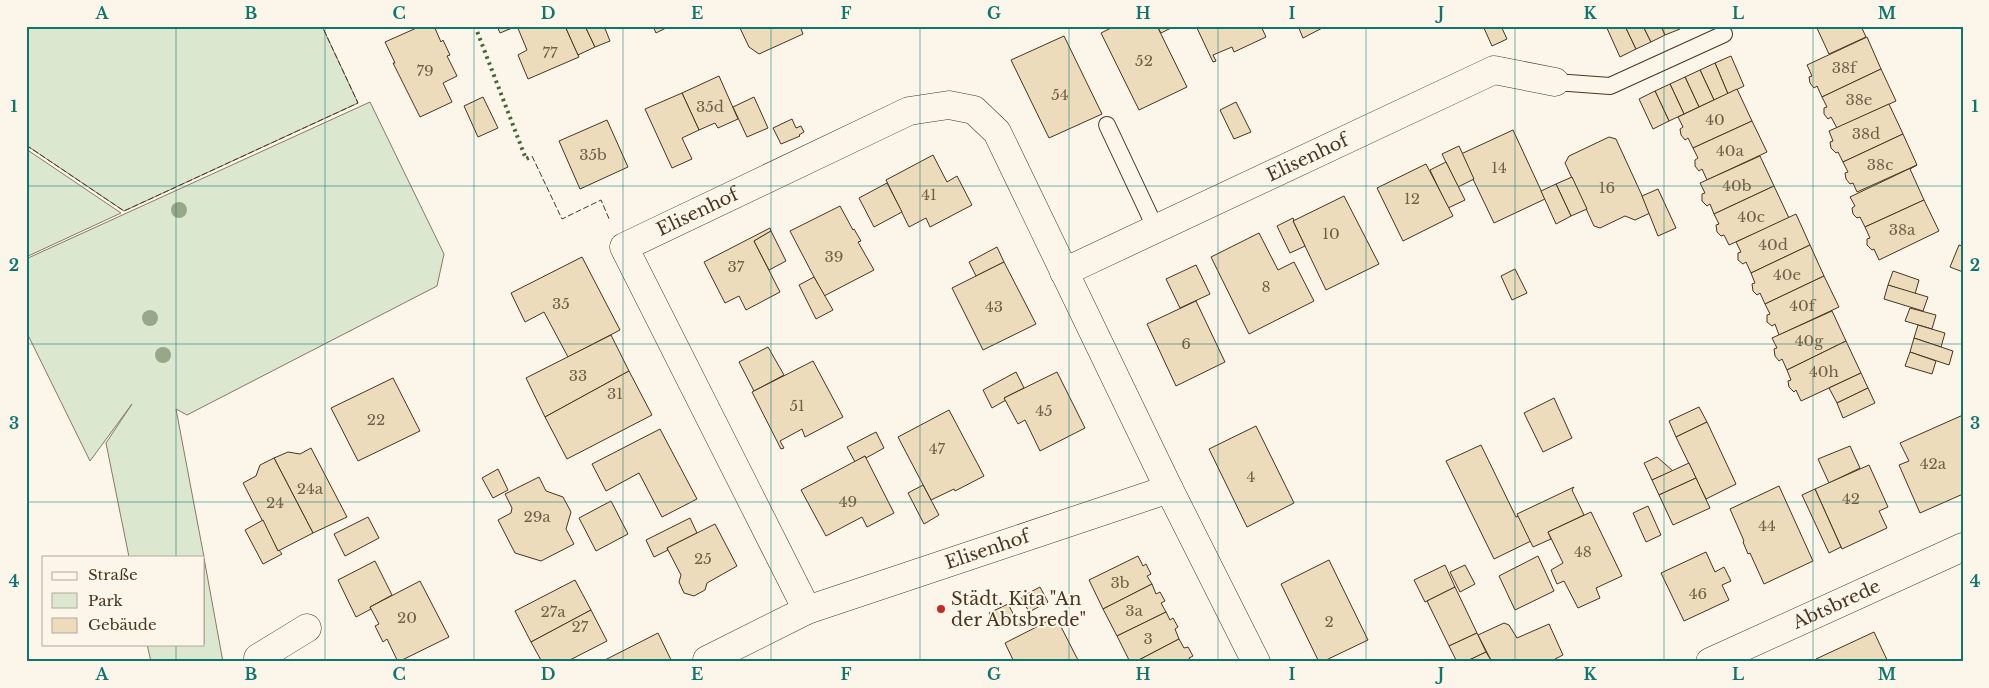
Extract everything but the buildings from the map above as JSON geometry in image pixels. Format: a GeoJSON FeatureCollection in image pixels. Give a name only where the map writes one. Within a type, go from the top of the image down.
{"type":"FeatureCollection","features":[{"type":"Feature","properties":{"kind":"street","name":"Elisenhof"},"geometry":{"type":"LineString","coordinates":[[1064,272],[1494,70],[1555,82]]}},
{"type":"Feature","properties":{"kind":"street","name":"Elisenhof"},"geometry":{"type":"LineString","coordinates":[[808,610],[624,247],[909,111],[949,105],[974,110],[997,132],[1169,490],[1256,662]]}},
{"type":"Feature","properties":{"kind":"street","name":"Elisenhof"},"geometry":{"type":"LineString","coordinates":[[707,660],[808,610],[1169,490]]}},
{"type":"Feature","properties":{"kind":"street","name":"Abtsbrede"},"geometry":{"type":"LineString","coordinates":[[1710,662],[1963,547]]}},
{"type":"Feature","properties":{"kind":"street"},"geometry":{"type":"LineString","coordinates":[[259,662],[258,658],[307,628]]}},
{"type":"Feature","properties":{"kind":"lane"},"geometry":{"type":"LineString","coordinates":[[1555,82],[1610,86],[1724,34]]}},
{"type":"Feature","properties":{"kind":"lane"},"geometry":{"type":"LineString","coordinates":[[1107,125],[1156,229]]}},
{"type":"Feature","properties":{"kind":"green space"},"geometry":{"type":"Polygon","coordinates":[[[26,26],[322,26],[358,103],[124,211],[26,145],[26,26]]]}},
{"type":"Feature","properties":{"kind":"green space"},"geometry":{"type":"Polygon","coordinates":[[[370,102],[444,254],[437,286],[187,415],[176,409],[204,556],[129,556],[106,443],[132,404],[90,461],[26,331],[26,259],[370,102]]]}},
{"type":"Feature","properties":{"kind":"green space"},"geometry":{"type":"Polygon","coordinates":[[[26,149],[121,213],[26,257],[26,149]]]}},
{"type":"Feature","properties":{"kind":"green space"},"geometry":{"type":"Polygon","coordinates":[[[205,563],[223,662],[151,662],[147,646],[205,646],[205,563]]]}},
{"type":"Feature","properties":{"kind":"hedge"},"geometry":{"type":"LineString","coordinates":[[475,26],[526,159],[532,156]]}},
{"type":"Feature","properties":{"kind":"fence"},"geometry":{"type":"LineString","coordinates":[[26,145],[124,211],[358,103],[322,26]]}},
{"type":"Feature","properties":{"kind":"fence"},"geometry":{"type":"LineString","coordinates":[[532,156],[562,219],[601,200],[610,221]]}},
{"type":"Feature","properties":{"kind":"place","name":"Städt. Kita \"An der Abtsbrede\""},"geometry":{"type":"Point","coordinates":[941,609]}}]}
